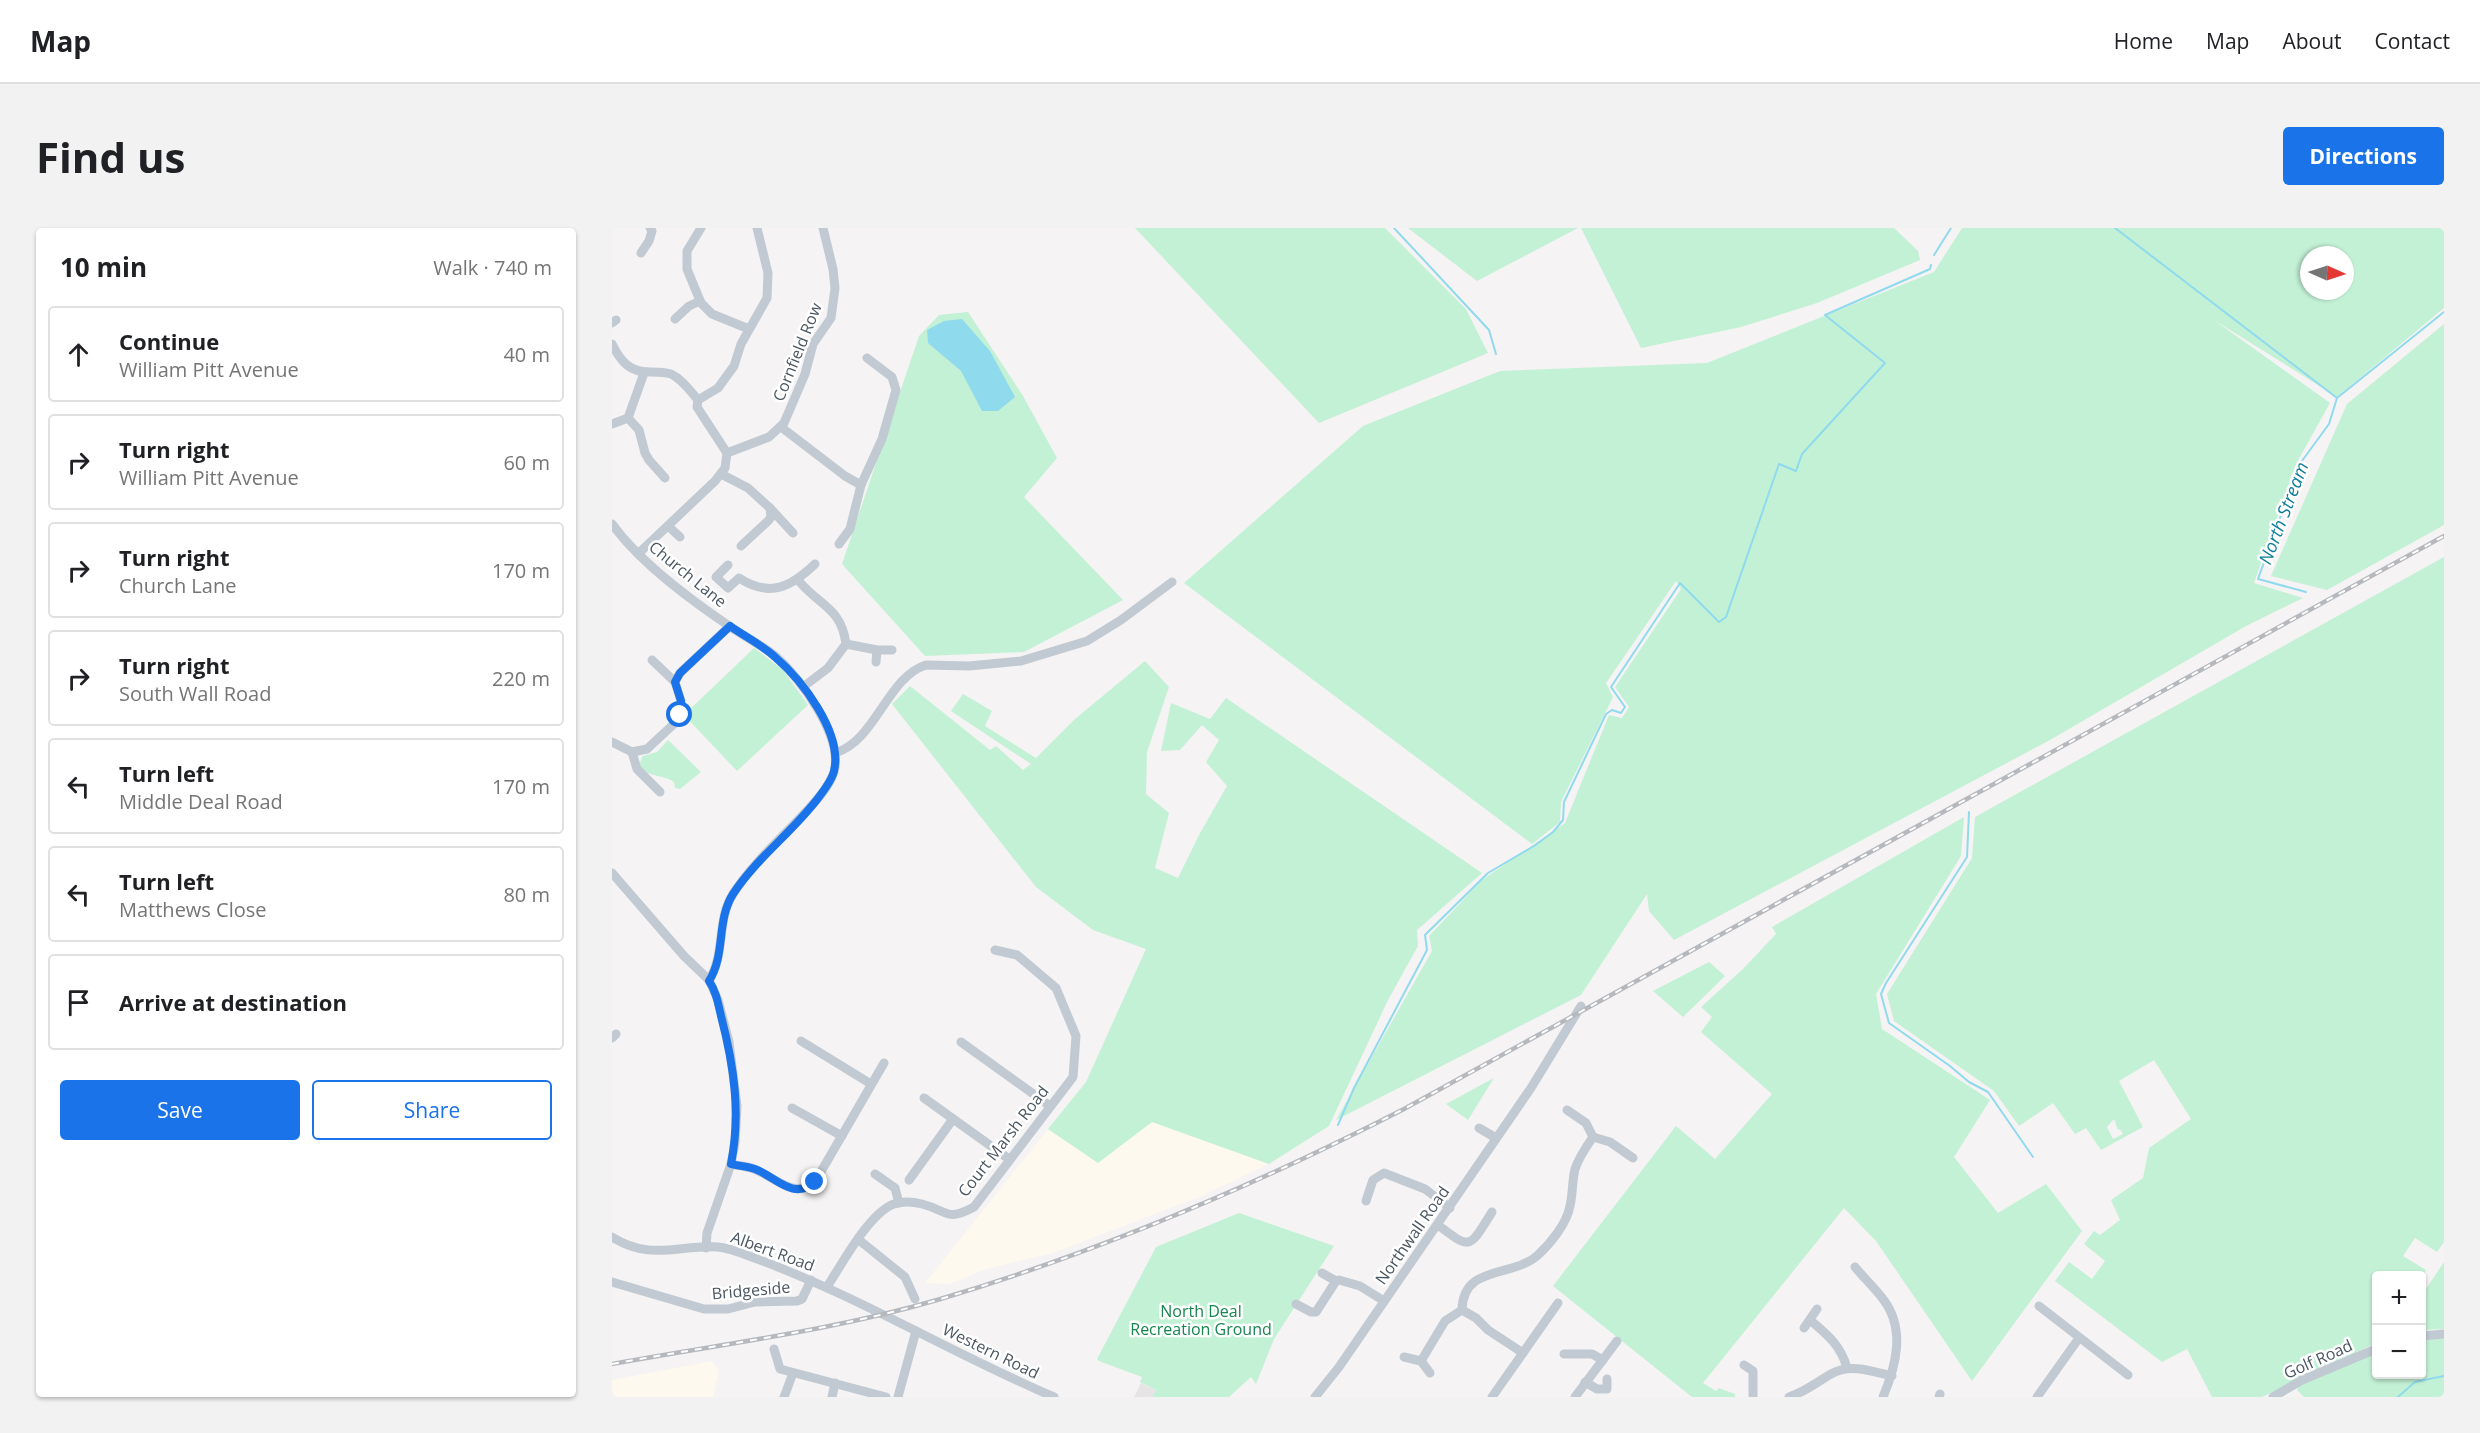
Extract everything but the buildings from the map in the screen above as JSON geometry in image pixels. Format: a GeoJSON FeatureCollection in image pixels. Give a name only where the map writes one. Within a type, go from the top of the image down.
{"type":"FeatureCollection","features":[{"type":"Feature","properties":{"kind":"street"},"geometry":{"type":"LineString","coordinates":[[641,254],[649,241],[652,231],[650,228]]}},
{"type":"Feature","properties":{"kind":"street"},"geometry":{"type":"LineString","coordinates":[[701,228],[687,251],[687,269],[700,300],[712,314],[749,329]]}},
{"type":"Feature","properties":{"kind":"street"},"geometry":{"type":"LineString","coordinates":[[639,553],[725,468],[727,453],[697,407],[699,400],[718,388],[734,366],[741,344],[762,309],[769,290],[766,260],[757,228]]}},
{"type":"Feature","properties":{"kind":"street","name":"Cornfield Row"},"geometry":{"type":"LineString","coordinates":[[727,453],[769,437],[781,427],[805,374],[813,344],[831,318],[834,302],[834,277],[823,228]]}},
{"type":"Feature","properties":{"kind":"street"},"geometry":{"type":"LineString","coordinates":[[675,319],[700,300]]}},
{"type":"Feature","properties":{"kind":"street"},"geometry":{"type":"LineString","coordinates":[[612,344],[619,358],[628,368],[644,373],[662,372],[672,375],[682,381],[699,400]]}},
{"type":"Feature","properties":{"kind":"street"},"geometry":{"type":"LineString","coordinates":[[839,544],[850,529],[861,485],[882,439],[896,390],[892,377],[867,358]]}},
{"type":"Feature","properties":{"kind":"street"},"geometry":{"type":"LineString","coordinates":[[612,424],[628,418],[644,373]]}},
{"type":"Feature","properties":{"kind":"street"},"geometry":{"type":"LineString","coordinates":[[628,418],[639,430],[651,471],[665,478]]}},
{"type":"Feature","properties":{"kind":"street"},"geometry":{"type":"LineString","coordinates":[[781,427],[845,476],[861,485]]}},
{"type":"Feature","properties":{"kind":"street"},"geometry":{"type":"LineString","coordinates":[[721,474],[748,488],[794,533]]}},
{"type":"Feature","properties":{"kind":"street"},"geometry":{"type":"LineString","coordinates":[[741,546],[768,521],[771,517],[770,508]]}},
{"type":"Feature","properties":{"kind":"street"},"geometry":{"type":"LineString","coordinates":[[668,526],[680,537]]}},
{"type":"Feature","properties":{"kind":"street","name":"Church Lane"},"geometry":{"type":"LineString","coordinates":[[613,529],[668,580],[774,656],[802,687],[829,729],[835,753]]}},
{"type":"Feature","properties":{"kind":"street"},"geometry":{"type":"LineString","coordinates":[[728,565],[716,577],[728,588],[739,578],[748,584],[775,589],[798,580],[815,564]]}},
{"type":"Feature","properties":{"kind":"street"},"geometry":{"type":"LineString","coordinates":[[798,580],[812,596],[830,609],[841,621],[846,644],[828,668],[802,687]]}},
{"type":"Feature","properties":{"kind":"street"},"geometry":{"type":"LineString","coordinates":[[709,981],[717,968],[721,930],[732,896],[758,862],[815,802],[834,773],[835,753],[852,744],[900,685],[918,668],[926,665],[984,666],[1021,661],[1087,640],[1121,620],[1172,582]]}},
{"type":"Feature","properties":{"kind":"street"},"geometry":{"type":"LineString","coordinates":[[675,682],[680,673],[730,626]]}},
{"type":"Feature","properties":{"kind":"street"},"geometry":{"type":"LineString","coordinates":[[846,644],[878,650],[892,650]]}},
{"type":"Feature","properties":{"kind":"street"},"geometry":{"type":"LineString","coordinates":[[876,662],[878,650]]}},
{"type":"Feature","properties":{"kind":"street"},"geometry":{"type":"LineString","coordinates":[[612,742],[633,752],[647,749],[677,721],[682,709],[675,682],[652,660]]}},
{"type":"Feature","properties":{"kind":"street"},"geometry":{"type":"LineString","coordinates":[[633,752],[637,769],[660,792]]}},
{"type":"Feature","properties":{"kind":"street"},"geometry":{"type":"LineString","coordinates":[[612,873],[684,956],[709,981],[718,1000],[729,1042],[735,1080],[736,1128],[731,1164],[707,1233],[706,1248]]}},
{"type":"Feature","properties":{"kind":"street","name":"Court Marsh Road"},"geometry":{"type":"LineString","coordinates":[[899,1203],[922,1204],[939,1212],[957,1215],[974,1207],[1073,1077],[1076,1036],[1056,988],[1017,955],[995,950]]}},
{"type":"Feature","properties":{"kind":"street","name":"Northwall Road"},"geometry":{"type":"LineString","coordinates":[[1315,1397],[1450,1208],[1531,1088],[1581,1006]]}},
{"type":"Feature","properties":{"kind":"street"},"geometry":{"type":"LineString","coordinates":[[801,1041],[871,1084]]}},
{"type":"Feature","properties":{"kind":"street"},"geometry":{"type":"LineString","coordinates":[[961,1042],[1050,1106]]}},
{"type":"Feature","properties":{"kind":"street"},"geometry":{"type":"LineString","coordinates":[[731,1164],[753,1168],[795,1190],[802,1190],[815,1182],[884,1063]]}},
{"type":"Feature","properties":{"kind":"street"},"geometry":{"type":"LineString","coordinates":[[1531,1088],[1540,1094]]}},
{"type":"Feature","properties":{"kind":"street"},"geometry":{"type":"LineString","coordinates":[[924,1098],[1009,1159]]}},
{"type":"Feature","properties":{"kind":"street"},"geometry":{"type":"LineString","coordinates":[[792,1108],[842,1136]]}},
{"type":"Feature","properties":{"kind":"street"},"geometry":{"type":"LineString","coordinates":[[796,1123],[802,1114]]}},
{"type":"Feature","properties":{"kind":"street"},"geometry":{"type":"LineString","coordinates":[[1570,1116],[1586,1124],[1593,1137],[1628,1148],[1633,1158]]}},
{"type":"Feature","properties":{"kind":"street"},"geometry":{"type":"LineString","coordinates":[[909,1180],[953,1119]]}},
{"type":"Feature","properties":{"kind":"street"},"geometry":{"type":"LineString","coordinates":[[1479,1128],[1496,1138]]}},
{"type":"Feature","properties":{"kind":"street"},"geometry":{"type":"LineString","coordinates":[[1421,1361],[1445,1321],[1462,1310],[1465,1292],[1475,1282],[1486,1275],[1518,1266],[1537,1256],[1563,1224],[1575,1206],[1575,1169],[1580,1155],[1593,1137]]}},
{"type":"Feature","properties":{"kind":"street"},"geometry":{"type":"LineString","coordinates":[[1366,1201],[1373,1180],[1384,1173],[1425,1189],[1450,1208]]}},
{"type":"Feature","properties":{"kind":"street"},"geometry":{"type":"LineString","coordinates":[[827,1287],[878,1216],[893,1204],[899,1203],[895,1188],[875,1174]]}},
{"type":"Feature","properties":{"kind":"street"},"geometry":{"type":"LineString","coordinates":[[1438,1225],[1461,1243],[1466,1244],[1473,1241],[1492,1212]]}},
{"type":"Feature","properties":{"kind":"street"},"geometry":{"type":"LineString","coordinates":[[1484,1225],[1494,1231]]}},
{"type":"Feature","properties":{"kind":"street","name":"Albert Road"},"geometry":{"type":"LineString","coordinates":[[612,1238],[632,1248],[652,1252],[720,1247],[733,1250],[827,1287],[916,1331]]}},
{"type":"Feature","properties":{"kind":"street"},"geometry":{"type":"LineString","coordinates":[[859,1240],[905,1277],[915,1299]]}},
{"type":"Feature","properties":{"kind":"street"},"geometry":{"type":"LineString","coordinates":[[1855,1268],[1885,1300],[1894,1320],[1897,1358],[1883,1397]]}},
{"type":"Feature","properties":{"kind":"street"},"geometry":{"type":"LineString","coordinates":[[1322,1273],[1336,1281],[1360,1286],[1384,1301]]}},
{"type":"Feature","properties":{"kind":"street","name":"Bridgeside"},"geometry":{"type":"LineString","coordinates":[[612,1282],[704,1309],[728,1309],[755,1302],[797,1301],[802,1299],[811,1280]]}},
{"type":"Feature","properties":{"kind":"street"},"geometry":{"type":"LineString","coordinates":[[1296,1304],[1311,1312],[1316,1312],[1336,1281]]}},
{"type":"Feature","properties":{"kind":"street"},"geometry":{"type":"LineString","coordinates":[[645,1304],[648,1293]]}},
{"type":"Feature","properties":{"kind":"street"},"geometry":{"type":"LineString","coordinates":[[1492,1397],[1558,1303]]}},
{"type":"Feature","properties":{"kind":"street"},"geometry":{"type":"LineString","coordinates":[[2039,1306],[2128,1376]]}},
{"type":"Feature","properties":{"kind":"street"},"geometry":{"type":"LineString","coordinates":[[1462,1310],[1523,1353]]}},
{"type":"Feature","properties":{"kind":"street"},"geometry":{"type":"LineString","coordinates":[[1817,1310],[1807,1324],[1835,1342],[1842,1351],[1847,1368]]}},
{"type":"Feature","properties":{"kind":"street"},"geometry":{"type":"LineString","coordinates":[[898,1397],[916,1331]]}},
{"type":"Feature","properties":{"kind":"street","name":"Western Road"},"geometry":{"type":"LineString","coordinates":[[916,1331],[977,1363],[1054,1397]]}},
{"type":"Feature","properties":{"kind":"street"},"geometry":{"type":"LineString","coordinates":[[2426,1336],[2444,1334]]}},
{"type":"Feature","properties":{"kind":"street"},"geometry":{"type":"LineString","coordinates":[[2037,1397],[2079,1338]]}},
{"type":"Feature","properties":{"kind":"street"},"geometry":{"type":"LineString","coordinates":[[1575,1397],[1617,1341]]}},
{"type":"Feature","properties":{"kind":"street"},"geometry":{"type":"LineString","coordinates":[[774,1349],[780,1369],[886,1397]]}},
{"type":"Feature","properties":{"kind":"street","name":"Golf Road"},"geometry":{"type":"LineString","coordinates":[[2273,1397],[2302,1380],[2372,1351]]}},
{"type":"Feature","properties":{"kind":"street"},"geometry":{"type":"LineString","coordinates":[[1564,1354],[1592,1354],[1603,1359]]}},
{"type":"Feature","properties":{"kind":"street"},"geometry":{"type":"LineString","coordinates":[[1404,1357],[1421,1361],[1430,1373]]}},
{"type":"Feature","properties":{"kind":"street"},"geometry":{"type":"LineString","coordinates":[[2119,1367],[2127,1360]]}},
{"type":"Feature","properties":{"kind":"street"},"geometry":{"type":"LineString","coordinates":[[1754,1397],[1753,1371],[1760,1362]]}},
{"type":"Feature","properties":{"kind":"street"},"geometry":{"type":"LineString","coordinates":[[1744,1365],[1753,1371]]}},
{"type":"Feature","properties":{"kind":"street"},"geometry":{"type":"LineString","coordinates":[[1789,1397],[1800,1395],[1833,1373],[1847,1368],[1892,1376]]}},
{"type":"Feature","properties":{"kind":"street"},"geometry":{"type":"LineString","coordinates":[[784,1397],[793,1373]]}},
{"type":"Feature","properties":{"kind":"street"},"geometry":{"type":"LineString","coordinates":[[1585,1382],[1597,1389],[1607,1389],[1607,1379]]}},
{"type":"Feature","properties":{"kind":"street"},"geometry":{"type":"LineString","coordinates":[[832,1397],[835,1383]]}},
{"type":"Feature","properties":{"kind":"shaded area"},"geometry":{"type":"Polygon","coordinates":[[[1152,1122],[1269,1164],[1199,1197],[1053,1253],[986,1269],[950,1284],[925,1283],[1048,1129],[1098,1163],[1152,1122]]]}},
{"type":"Feature","properties":{"kind":"shaded area"},"geometry":{"type":"Polygon","coordinates":[[[712,1361],[719,1371],[713,1397],[612,1397],[612,1380],[712,1361]]]}},
{"type":"Feature","properties":{"kind":"shaded area"},"geometry":{"type":"Polygon","coordinates":[[[1141,1383],[1156,1390],[1153,1397],[1134,1397],[1141,1383]]]}},
{"type":"Feature","properties":{"kind":"green space"},"geometry":{"type":"Polygon","coordinates":[[[1135,228],[1385,228],[1466,309],[1488,353],[1319,423],[1135,228]]]}},
{"type":"Feature","properties":{"kind":"green space"},"geometry":{"type":"Polygon","coordinates":[[[1408,228],[1578,228],[1477,281],[1408,228]]]}},
{"type":"Feature","properties":{"kind":"green space"},"geometry":{"type":"Polygon","coordinates":[[[1581,228],[1894,228],[1918,251],[1920,260],[1817,303],[1741,327],[1641,348],[1581,228]]]}},
{"type":"Feature","properties":{"kind":"green space"},"geometry":{"type":"Polygon","coordinates":[[[1962,228],[2444,228],[2444,308],[2337,397],[2214,320],[2330,403],[2296,464],[2254,583],[2303,598],[2246,626],[2050,740],[1674,940],[1649,911],[1647,894],[1581,995],[1336,1120],[1432,951],[1429,936],[1482,880],[1565,823],[1609,715],[1622,718],[1629,707],[1615,687],[1681,589],[1676,581],[1606,683],[1613,697],[1561,802],[1560,822],[1532,844],[1184,583],[1363,426],[1500,371],[1707,363],[1934,272],[1962,228]]]}},
{"type":"Feature","properties":{"kind":"green space"},"geometry":{"type":"Polygon","coordinates":[[[968,312],[1023,396],[1057,458],[1024,497],[1123,600],[1024,652],[925,656],[842,564],[919,336],[939,315],[968,312]]]}},
{"type":"Feature","properties":{"kind":"green space"},"geometry":{"type":"Polygon","coordinates":[[[2444,324],[2444,525],[2327,590],[2271,576],[2347,404],[2444,324]]]}},
{"type":"Feature","properties":{"kind":"green space"},"geometry":{"type":"Polygon","coordinates":[[[2444,557],[2444,1242],[2437,1252],[2415,1238],[2403,1256],[2426,1271],[2372,1271],[2372,1345],[2262,1397],[2212,1397],[2187,1349],[2162,1362],[2055,1281],[2069,1262],[2092,1279],[2105,1261],[2084,1244],[2094,1231],[2100,1235],[2120,1220],[2111,1200],[2143,1178],[2149,1148],[2191,1119],[2154,1060],[2119,1081],[2143,1127],[2101,1150],[2086,1128],[2075,1134],[2053,1103],[2019,1126],[1994,1091],[1894,1021],[1887,994],[1972,858],[1975,817],[2444,557]],[[2114,1119],[2107,1127],[2113,1139],[2123,1134],[2120,1129],[2118,1130],[2114,1119]]]}},
{"type":"Feature","properties":{"kind":"green space"},"geometry":{"type":"Polygon","coordinates":[[[754,648],[783,670],[808,705],[737,771],[684,715],[754,648]]]}},
{"type":"Feature","properties":{"kind":"green space"},"geometry":{"type":"Polygon","coordinates":[[[1145,661],[1169,687],[1147,752],[1146,794],[1169,813],[1155,868],[1178,878],[1227,786],[1206,762],[1219,740],[1202,725],[1180,750],[1161,751],[1171,703],[1210,719],[1226,698],[1482,873],[1417,930],[1418,946],[1388,1000],[1329,1126],[1269,1164],[1152,1122],[1098,1163],[1048,1129],[1086,1082],[1146,949],[1093,930],[1036,887],[892,704],[910,686],[990,750],[996,746],[1023,770],[1031,764],[951,711],[963,694],[992,711],[985,726],[1036,758],[1075,719],[1145,661]]]}},
{"type":"Feature","properties":{"kind":"green space"},"geometry":{"type":"Polygon","coordinates":[[[668,740],[701,772],[680,789],[675,788],[674,782],[670,779],[650,774],[641,768],[640,763],[643,756],[657,752],[668,740]]]}},
{"type":"Feature","properties":{"kind":"green space"},"geometry":{"type":"Polygon","coordinates":[[[1964,817],[1961,856],[1876,994],[1882,1029],[1990,1100],[1954,1157],[1998,1213],[2046,1184],[2082,1231],[1972,1381],[1876,1241],[1844,1208],[1703,1383],[1716,1391],[1719,1388],[1735,1394],[1735,1397],[1692,1397],[1553,1286],[1676,1126],[1715,1159],[1772,1094],[1701,1032],[1712,1017],[1701,1007],[1743,969],[1776,934],[1772,927],[1964,817]]]}},
{"type":"Feature","properties":{"kind":"green space"},"geometry":{"type":"Polygon","coordinates":[[[1709,962],[1725,976],[1683,1017],[1653,991],[1709,962]]]}},
{"type":"Feature","properties":{"kind":"green space"},"geometry":{"type":"Polygon","coordinates":[[[1494,1078],[1468,1120],[1446,1104],[1494,1078]]]}},
{"type":"Feature","properties":{"kind":"green space","name":"North Deal Recreation Ground"},"geometry":{"type":"Polygon","coordinates":[[[1239,1213],[1334,1246],[1274,1339],[1256,1384],[1251,1377],[1229,1397],[1153,1397],[1156,1390],[1140,1382],[1142,1377],[1099,1361],[1097,1359],[1156,1247],[1239,1213]]]}},
{"type":"Feature","properties":{"kind":"green space"},"geometry":{"type":"Polygon","coordinates":[[[2444,1262],[2444,1329],[2426,1330],[2426,1289],[2444,1262]]]}},
{"type":"Feature","properties":{"kind":"green space"},"geometry":{"type":"Polygon","coordinates":[[[2444,1336],[2444,1397],[2304,1397],[2297,1390],[2299,1386],[2372,1354],[2372,1379],[2426,1379],[2426,1337],[2444,1336]]]}},
{"type":"Feature","properties":{"kind":"water"},"geometry":{"type":"Polygon","coordinates":[[[962,319],[990,351],[1015,397],[998,411],[982,411],[961,371],[928,343],[927,330],[944,321],[962,319]]]}},
{"type":"Feature","properties":{"kind":"waterway"},"geometry":{"type":"LineString","coordinates":[[1394,228],[1489,330],[1496,354]]}},
{"type":"Feature","properties":{"kind":"waterway"},"geometry":{"type":"LineString","coordinates":[[1934,255],[1951,228]]}},
{"type":"Feature","properties":{"kind":"waterway"},"geometry":{"type":"LineString","coordinates":[[2115,228],[2337,398]]}},
{"type":"Feature","properties":{"kind":"waterway"},"geometry":{"type":"LineString","coordinates":[[1338,1125],[1354,1088],[1427,950],[1425,935],[1488,873],[1534,846],[1553,832],[1563,820],[1564,802],[1606,714],[1612,710],[1621,713],[1625,707],[1611,687],[1680,583],[1719,622],[1726,617],[1779,464],[1796,471],[1802,454],[1885,363],[1825,315],[1930,269],[1931,265]]}},
{"type":"Feature","properties":{"kind":"waterway","name":"North Stream"},"geometry":{"type":"LineString","coordinates":[[2306,592],[2258,579],[2299,465],[2329,424],[2337,398],[2444,312]]}},
{"type":"Feature","properties":{"kind":"waterway"},"geometry":{"type":"LineString","coordinates":[[1969,812],[1967,857],[1881,994],[1889,1023],[1969,1082],[1988,1092],[2033,1157]]}},
{"type":"Feature","properties":{"kind":"waterway"},"geometry":{"type":"LineString","coordinates":[[2398,1397],[2415,1382],[2444,1376]]}},
{"type":"Feature","properties":{"kind":"railway"},"geometry":{"type":"LineString","coordinates":[[612,1364],[816,1329],[937,1300],[1116,1239],[1291,1165],[1404,1109],[2444,536]]}},
{"type":"Feature","properties":{"kind":"route"},"geometry":{"type":"LineString","coordinates":[[680,715],[681,701],[675,682],[680,673],[730,626],[774,656],[786,668],[802,687],[829,729],[835,753],[834,773],[815,802],[758,862],[732,896],[721,930],[717,968],[709,981],[718,1000],[729,1042],[735,1080],[736,1128],[731,1164],[753,1168],[795,1190],[808,1188],[815,1182]]}}]}
